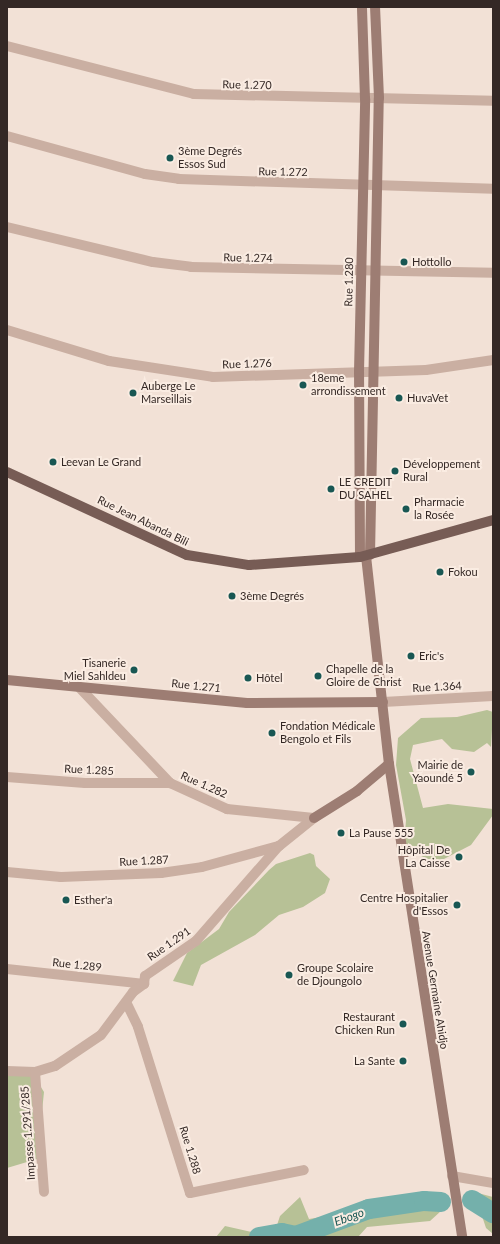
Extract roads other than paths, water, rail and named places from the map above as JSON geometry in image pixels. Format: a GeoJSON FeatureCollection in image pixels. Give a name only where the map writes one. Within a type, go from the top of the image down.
{"type":"FeatureCollection","features":[{"type":"Feature","properties":{"kind":"main road","name":"Rue 1.280"},"geometry":{"type":"LineString","coordinates":[[362,7],[365,99],[359,372],[366,556]]}},
{"type":"Feature","properties":{"kind":"main road"},"geometry":{"type":"LineString","coordinates":[[366,556],[374,372],[379,98],[375,7]]}},
{"type":"Feature","properties":{"kind":"main road","name":"Rue Jean Abanda Bili"},"geometry":{"type":"LineString","coordinates":[[7,472],[187,555],[249,565],[366,556],[493,520]]}},
{"type":"Feature","properties":{"kind":"main road","name":"Avenue Germaine Ahidjo"},"geometry":{"type":"LineString","coordinates":[[366,556],[389,764],[462,1237]]}},
{"type":"Feature","properties":{"kind":"main road","name":"Rue 1.271"},"geometry":{"type":"LineString","coordinates":[[7,680],[246,703],[383,702]]}},
{"type":"Feature","properties":{"kind":"main road"},"geometry":{"type":"LineString","coordinates":[[314,818],[357,791],[389,764]]}},
{"type":"Feature","properties":{"kind":"street","name":"Rue 1.270"},"geometry":{"type":"LineString","coordinates":[[7,46],[194,94],[493,101]]}},
{"type":"Feature","properties":{"kind":"street","name":"Rue 1.272"},"geometry":{"type":"LineString","coordinates":[[7,136],[145,174],[179,179],[493,189]]}},
{"type":"Feature","properties":{"kind":"street","name":"Rue 1.274"},"geometry":{"type":"LineString","coordinates":[[7,227],[87,248],[191,267],[493,273]]}},
{"type":"Feature","properties":{"kind":"street","name":"Rue 1.276"},"geometry":{"type":"LineString","coordinates":[[7,330],[109,361],[213,377],[374,372],[493,360]]}},
{"type":"Feature","properties":{"kind":"street","name":"Rue 1.282"},"geometry":{"type":"LineString","coordinates":[[78,686],[170,783],[227,809],[314,818]]}},
{"type":"Feature","properties":{"kind":"street","name":"Rue 1.364"},"geometry":{"type":"LineString","coordinates":[[383,702],[493,696]]}},
{"type":"Feature","properties":{"kind":"street","name":"Rue 1.285"},"geometry":{"type":"LineString","coordinates":[[7,777],[85,783],[170,783]]}},
{"type":"Feature","properties":{"kind":"street","name":"Rue 1.291"},"geometry":{"type":"LineString","coordinates":[[7,1071],[35,1072],[67,1059],[101,1035],[127,1004],[133,992],[144,984],[145,976],[177,956],[215,923],[279,846],[314,818]]}},
{"type":"Feature","properties":{"kind":"street","name":"Rue 1.287"},"geometry":{"type":"LineString","coordinates":[[7,872],[61,877],[161,872],[202,868],[279,846]]}},
{"type":"Feature","properties":{"kind":"street","name":"Rue 1.289"},"geometry":{"type":"LineString","coordinates":[[7,969],[144,984]]}},
{"type":"Feature","properties":{"kind":"street","name":"Rue 1.288"},"geometry":{"type":"LineString","coordinates":[[127,1004],[138,1027],[190,1193],[304,1170]]}},
{"type":"Feature","properties":{"kind":"street","name":"Impasse 1.291/285"},"geometry":{"type":"LineString","coordinates":[[35,1072],[44,1192]]}},
{"type":"Feature","properties":{"kind":"street"},"geometry":{"type":"LineString","coordinates":[[452,1176],[493,1183]]}},
{"type":"Feature","properties":{"kind":"waterway","name":"Ebogo"},"geometry":{"type":"LineString","coordinates":[[472,1200],[493,1213]]}},
{"type":"Feature","properties":{"kind":"waterway","name":"Ebogo"},"geometry":{"type":"LineString","coordinates":[[259,1237],[282,1233],[296,1236],[369,1209],[424,1201],[441,1202]]}},
{"type":"Feature","properties":{"kind":"place","name":"3ème Degrés Essos Sud"},"geometry":{"type":"Point","coordinates":[170,158]}},
{"type":"Feature","properties":{"kind":"place","name":"Hottollo"},"geometry":{"type":"Point","coordinates":[404,262]}},
{"type":"Feature","properties":{"kind":"place","name":"18eme arrondissement"},"geometry":{"type":"Point","coordinates":[303,385]}},
{"type":"Feature","properties":{"kind":"place","name":"Auberge Le Marseillais"},"geometry":{"type":"Point","coordinates":[133,393]}},
{"type":"Feature","properties":{"kind":"place","name":"HuvaVet"},"geometry":{"type":"Point","coordinates":[399,398]}},
{"type":"Feature","properties":{"kind":"place","name":"Leevan Le Grand"},"geometry":{"type":"Point","coordinates":[53,462]}},
{"type":"Feature","properties":{"kind":"place","name":"Développement Rural"},"geometry":{"type":"Point","coordinates":[395,471]}},
{"type":"Feature","properties":{"kind":"place","name":"LE CREDIT DU SAHEL"},"geometry":{"type":"Point","coordinates":[331,489]}},
{"type":"Feature","properties":{"kind":"place","name":"Pharmacie la Rosée"},"geometry":{"type":"Point","coordinates":[406,509]}},
{"type":"Feature","properties":{"kind":"place","name":"Fokou"},"geometry":{"type":"Point","coordinates":[440,572]}},
{"type":"Feature","properties":{"kind":"place","name":"3ème Degrés"},"geometry":{"type":"Point","coordinates":[232,596]}},
{"type":"Feature","properties":{"kind":"place","name":"Eric's"},"geometry":{"type":"Point","coordinates":[411,656]}},
{"type":"Feature","properties":{"kind":"place","name":"Tisanerie Miel Sahldeu"},"geometry":{"type":"Point","coordinates":[134,670]}},
{"type":"Feature","properties":{"kind":"place","name":"Chapelle de la Gloire de Christ"},"geometry":{"type":"Point","coordinates":[318,676]}},
{"type":"Feature","properties":{"kind":"place","name":"Hôtel"},"geometry":{"type":"Point","coordinates":[248,678]}},
{"type":"Feature","properties":{"kind":"place","name":"Fondation Médicale Bengolo et Fils"},"geometry":{"type":"Point","coordinates":[272,733]}},
{"type":"Feature","properties":{"kind":"place","name":"Mairie de Yaoundé 5"},"geometry":{"type":"Point","coordinates":[471,772]}},
{"type":"Feature","properties":{"kind":"place","name":"La Pause 555"},"geometry":{"type":"Point","coordinates":[341,833]}},
{"type":"Feature","properties":{"kind":"place","name":"Hôpital De La Caisse"},"geometry":{"type":"Point","coordinates":[459,857]}},
{"type":"Feature","properties":{"kind":"place","name":"Esther'a"},"geometry":{"type":"Point","coordinates":[66,900]}},
{"type":"Feature","properties":{"kind":"place","name":"Centre Hospitalier d'Essos"},"geometry":{"type":"Point","coordinates":[457,905]}},
{"type":"Feature","properties":{"kind":"place","name":"Groupe Scolaire de Djoungolo"},"geometry":{"type":"Point","coordinates":[289,975]}},
{"type":"Feature","properties":{"kind":"place","name":"Restaurant Chicken Run"},"geometry":{"type":"Point","coordinates":[403,1024]}},
{"type":"Feature","properties":{"kind":"place","name":"La Sante"},"geometry":{"type":"Point","coordinates":[403,1061]}}]}
